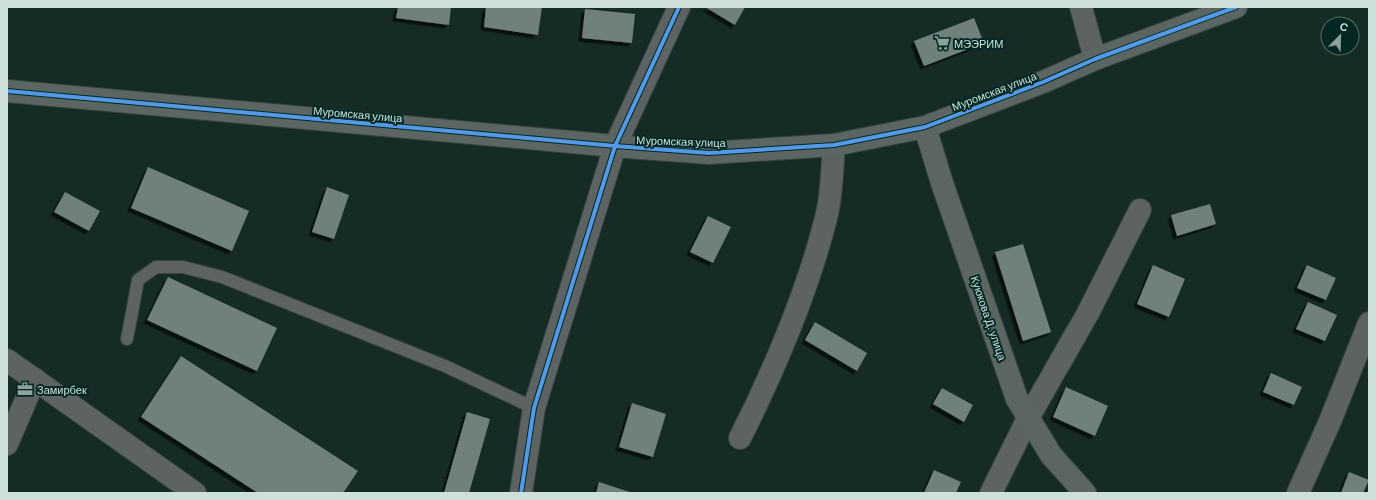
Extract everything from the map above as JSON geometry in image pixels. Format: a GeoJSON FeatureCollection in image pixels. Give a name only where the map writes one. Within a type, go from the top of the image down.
{"type":"FeatureCollection","features":[{"type":"Feature","properties":{"kind":"street"},"geometry":{"type":"LineString","coordinates":[[521,493],[534,408],[615,146],[679,7]]}},
{"type":"Feature","properties":{"kind":"street"},"geometry":{"type":"LineString","coordinates":[[1081,7],[1095,59]]}},
{"type":"Feature","properties":{"kind":"street","name":"Муромская улица"},"geometry":{"type":"LineString","coordinates":[[7,91],[615,146],[708,153],[834,145],[925,126],[1043,82],[1095,59],[1236,7]]}},
{"type":"Feature","properties":{"kind":"street","name":"Куюкова Д. улица"},"geometry":{"type":"LineString","coordinates":[[925,126],[942,183],[1017,399],[1051,455],[1085,493]]}},
{"type":"Feature","properties":{"kind":"street"},"geometry":{"type":"LineString","coordinates":[[740,438],[756,406],[800,299],[827,216],[834,145]]}},
{"type":"Feature","properties":{"kind":"street"},"geometry":{"type":"LineString","coordinates":[[991,493],[1028,418],[1088,313],[1140,210]]}},
{"type":"Feature","properties":{"kind":"street"},"geometry":{"type":"LineString","coordinates":[[1298,493],[1331,420],[1369,323]]}},
{"type":"Feature","properties":{"kind":"street"},"geometry":{"type":"LineString","coordinates":[[7,360],[195,493]]}},
{"type":"Feature","properties":{"kind":"street"},"geometry":{"type":"LineString","coordinates":[[7,444],[35,379]]}},
{"type":"Feature","properties":{"kind":"lane"},"geometry":{"type":"LineString","coordinates":[[126,339],[138,280],[156,267],[183,267],[222,277],[438,364],[534,408]]}},
{"type":"Feature","properties":{"kind":"building"},"geometry":{"type":"Polygon","coordinates":[[[398,7],[451,7],[449,25],[396,18],[398,7]]]}},
{"type":"Feature","properties":{"kind":"building"},"geometry":{"type":"Polygon","coordinates":[[[486,7],[542,7],[538,35],[484,27],[486,7]]]}},
{"type":"Feature","properties":{"kind":"building"},"geometry":{"type":"Polygon","coordinates":[[[705,7],[745,7],[735,25],[705,7]]]}},
{"type":"Feature","properties":{"kind":"building"},"geometry":{"type":"Polygon","coordinates":[[[585,9],[635,14],[632,43],[582,38],[585,9]]]}},
{"type":"Feature","properties":{"kind":"building"},"geometry":{"type":"Polygon","coordinates":[[[974,18],[984,43],[924,66],[914,41],[974,18]]]}},
{"type":"Feature","properties":{"kind":"building"},"geometry":{"type":"Polygon","coordinates":[[[148,167],[249,211],[232,251],[131,208],[148,167]]]}},
{"type":"Feature","properties":{"kind":"building"},"geometry":{"type":"Polygon","coordinates":[[[327,187],[349,195],[334,239],[312,232],[327,187]]]}},
{"type":"Feature","properties":{"kind":"building"},"geometry":{"type":"Polygon","coordinates":[[[65,192],[100,211],[89,231],[54,212],[65,192]]]}},
{"type":"Feature","properties":{"kind":"building"},"geometry":{"type":"Polygon","coordinates":[[[1210,204],[1216,224],[1177,236],[1171,215],[1210,204]]]}},
{"type":"Feature","properties":{"kind":"building"},"geometry":{"type":"Polygon","coordinates":[[[708,216],[731,227],[713,263],[690,252],[708,216]]]}},
{"type":"Feature","properties":{"kind":"building"},"geometry":{"type":"Polygon","coordinates":[[[1023,244],[1051,332],[1023,341],[995,252],[1023,244]]]}},
{"type":"Feature","properties":{"kind":"building"},"geometry":{"type":"Polygon","coordinates":[[[1153,265],[1185,279],[1169,317],[1137,304],[1153,265]]]}},
{"type":"Feature","properties":{"kind":"building"},"geometry":{"type":"Polygon","coordinates":[[[1307,265],[1336,278],[1326,300],[1297,288],[1307,265]]]}},
{"type":"Feature","properties":{"kind":"building"},"geometry":{"type":"Polygon","coordinates":[[[168,277],[277,328],[257,371],[147,320],[168,277]]]}},
{"type":"Feature","properties":{"kind":"building"},"geometry":{"type":"Polygon","coordinates":[[[1308,302],[1337,315],[1325,341],[1296,329],[1308,302]]]}},
{"type":"Feature","properties":{"kind":"building"},"geometry":{"type":"Polygon","coordinates":[[[815,322],[867,353],[857,371],[805,340],[815,322]]]}},
{"type":"Feature","properties":{"kind":"building"},"geometry":{"type":"Polygon","coordinates":[[[181,356],[358,471],[343,493],[258,493],[141,417],[181,356]]]}},
{"type":"Feature","properties":{"kind":"building"},"geometry":{"type":"Polygon","coordinates":[[[1271,373],[1302,387],[1294,405],[1263,392],[1271,373]]]}},
{"type":"Feature","properties":{"kind":"building"},"geometry":{"type":"Polygon","coordinates":[[[1066,387],[1108,406],[1095,436],[1053,417],[1066,387]]]}},
{"type":"Feature","properties":{"kind":"building"},"geometry":{"type":"Polygon","coordinates":[[[942,388],[973,405],[964,422],[933,404],[942,388]]]}},
{"type":"Feature","properties":{"kind":"building"},"geometry":{"type":"Polygon","coordinates":[[[632,403],[666,414],[653,457],[619,447],[632,403]]]}},
{"type":"Feature","properties":{"kind":"building"},"geometry":{"type":"Polygon","coordinates":[[[467,412],[490,419],[469,493],[444,493],[467,412]]]}},
{"type":"Feature","properties":{"kind":"building"},"geometry":{"type":"Polygon","coordinates":[[[934,470],[961,482],[956,493],[924,493],[934,470]]]}},
{"type":"Feature","properties":{"kind":"building"},"geometry":{"type":"Polygon","coordinates":[[[1349,472],[1369,480],[1363,493],[1341,493],[1349,472]]]}},
{"type":"Feature","properties":{"kind":"building"},"geometry":{"type":"Polygon","coordinates":[[[599,482],[633,493],[596,493],[599,482]]]}},
{"type":"Feature","properties":{"kind":"cycle path"},"geometry":{"type":"LineString","coordinates":[[521,493],[534,408],[615,146],[679,7]]}},
{"type":"Feature","properties":{"kind":"cycle path"},"geometry":{"type":"LineString","coordinates":[[7,91],[615,146],[709,153],[834,145],[925,127],[1043,82],[1095,59],[1236,7]]}},
{"type":"Feature","properties":{"kind":"place","name":"МЭЭРИМ"},"geometry":{"type":"Point","coordinates":[942,43]}},
{"type":"Feature","properties":{"kind":"place","name":"Замирбек"},"geometry":{"type":"Point","coordinates":[25,389]}}]}
